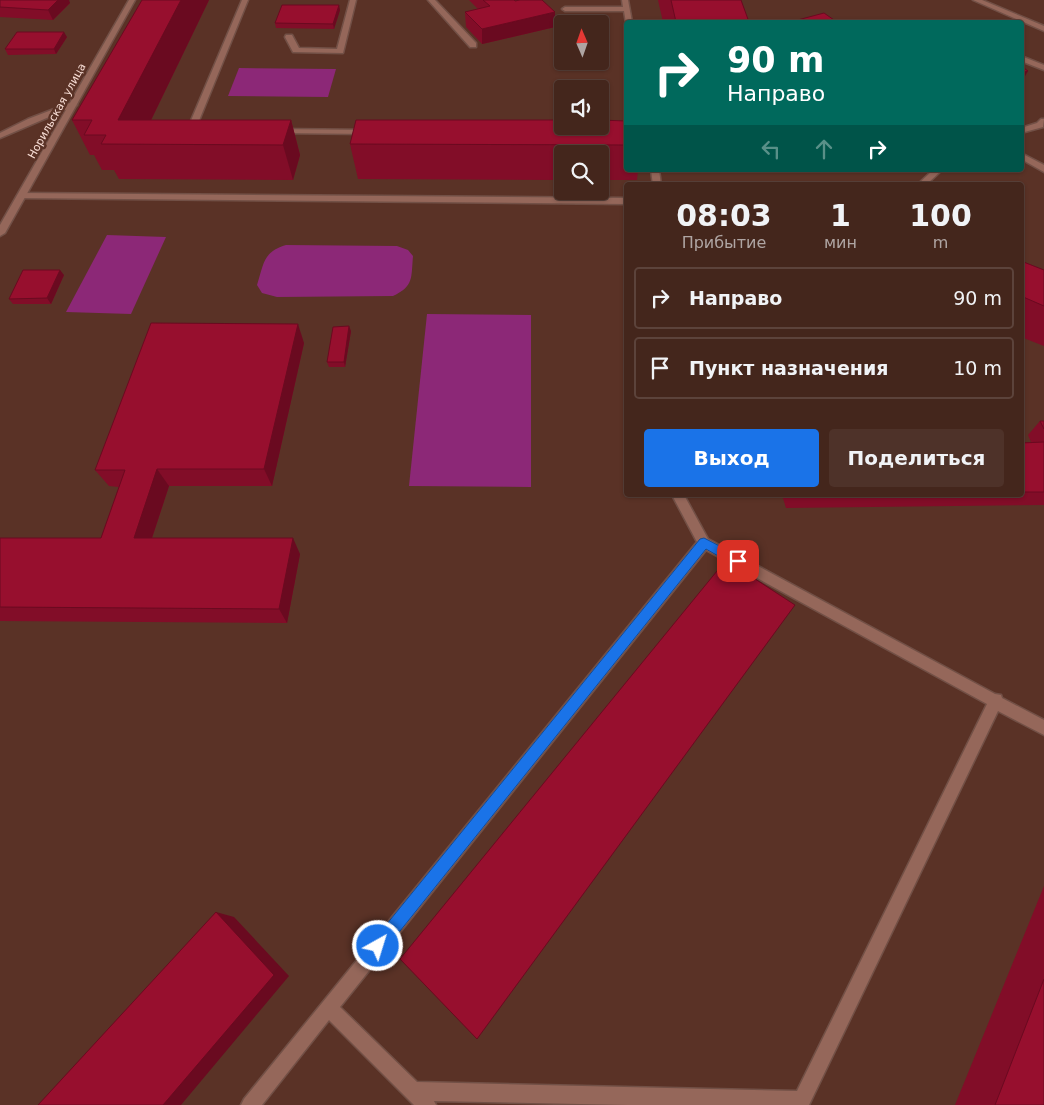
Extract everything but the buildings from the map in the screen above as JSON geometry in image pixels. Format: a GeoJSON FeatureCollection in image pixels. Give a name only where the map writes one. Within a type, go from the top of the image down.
{"type":"FeatureCollection","features":[{"type":"Feature","properties":{"kind":"street","name":"Норильская улица"},"geometry":{"type":"LineString","coordinates":[[1,229],[132,0]]}},
{"type":"Feature","properties":{"kind":"street"},"geometry":{"type":"LineString","coordinates":[[201,130],[191,130],[245,0]]}},
{"type":"Feature","properties":{"kind":"street"},"geometry":{"type":"LineString","coordinates":[[289,37],[296,50],[340,51],[353,0]]}},
{"type":"Feature","properties":{"kind":"street"},"geometry":{"type":"LineString","coordinates":[[431,0],[473,45]]}},
{"type":"Feature","properties":{"kind":"street"},"geometry":{"type":"LineString","coordinates":[[625,0],[629,20]]}},
{"type":"Feature","properties":{"kind":"street"},"geometry":{"type":"LineString","coordinates":[[976,0],[1023,20]]}},
{"type":"Feature","properties":{"kind":"street"},"geometry":{"type":"LineString","coordinates":[[565,9],[626,9]]}},
{"type":"Feature","properties":{"kind":"street"},"geometry":{"type":"LineString","coordinates":[[1024,20],[1044,29]]}},
{"type":"Feature","properties":{"kind":"street"},"geometry":{"type":"LineString","coordinates":[[1024,59],[1044,68]]}},
{"type":"Feature","properties":{"kind":"street"},"geometry":{"type":"LineString","coordinates":[[0,136],[31,121],[73,105]]}},
{"type":"Feature","properties":{"kind":"street"},"geometry":{"type":"LineString","coordinates":[[1024,130],[1040,125],[1044,121]]}},
{"type":"Feature","properties":{"kind":"street"},"geometry":{"type":"LineString","coordinates":[[266,131],[381,132]]}},
{"type":"Feature","properties":{"kind":"street"},"geometry":{"type":"LineString","coordinates":[[1024,157],[1044,170]]}},
{"type":"Feature","properties":{"kind":"street"},"geometry":{"type":"LineString","coordinates":[[924,182],[936,172]]}},
{"type":"Feature","properties":{"kind":"street"},"geometry":{"type":"LineString","coordinates":[[21,196],[624,201]]}},
{"type":"Feature","properties":{"kind":"street"},"geometry":{"type":"LineString","coordinates":[[679,497],[704,543],[996,700],[1044,728]]}},
{"type":"Feature","properties":{"kind":"street"},"geometry":{"type":"LineString","coordinates":[[250,1105],[704,543]]}},
{"type":"Feature","properties":{"kind":"street"},"geometry":{"type":"LineString","coordinates":[[412,1091],[802,1100],[996,700]]}},
{"type":"Feature","properties":{"kind":"street"},"geometry":{"type":"LineString","coordinates":[[328,1007],[427,1105]]}},
{"type":"Feature","properties":{"kind":"shaded area"},"geometry":{"type":"Polygon","coordinates":[[[239,68],[336,69],[328,97],[228,96],[239,68]]]}},
{"type":"Feature","properties":{"kind":"shaded area"},"geometry":{"type":"Polygon","coordinates":[[[107,235],[166,237],[131,314],[66,312],[107,235]]]}},
{"type":"Feature","properties":{"kind":"shaded area"},"geometry":{"type":"Polygon","coordinates":[[[286,245],[397,246],[408,250],[413,256],[410,280],[405,289],[393,296],[277,297],[262,293],[257,285],[266,259],[273,251],[286,245]]]}},
{"type":"Feature","properties":{"kind":"shaded area"},"geometry":{"type":"Polygon","coordinates":[[[427,314],[531,315],[531,487],[409,486],[427,314]]]}},
{"type":"Feature","properties":{"kind":"route"},"geometry":{"type":"LineString","coordinates":[[378,946],[704,543],[738,561]]}}]}
